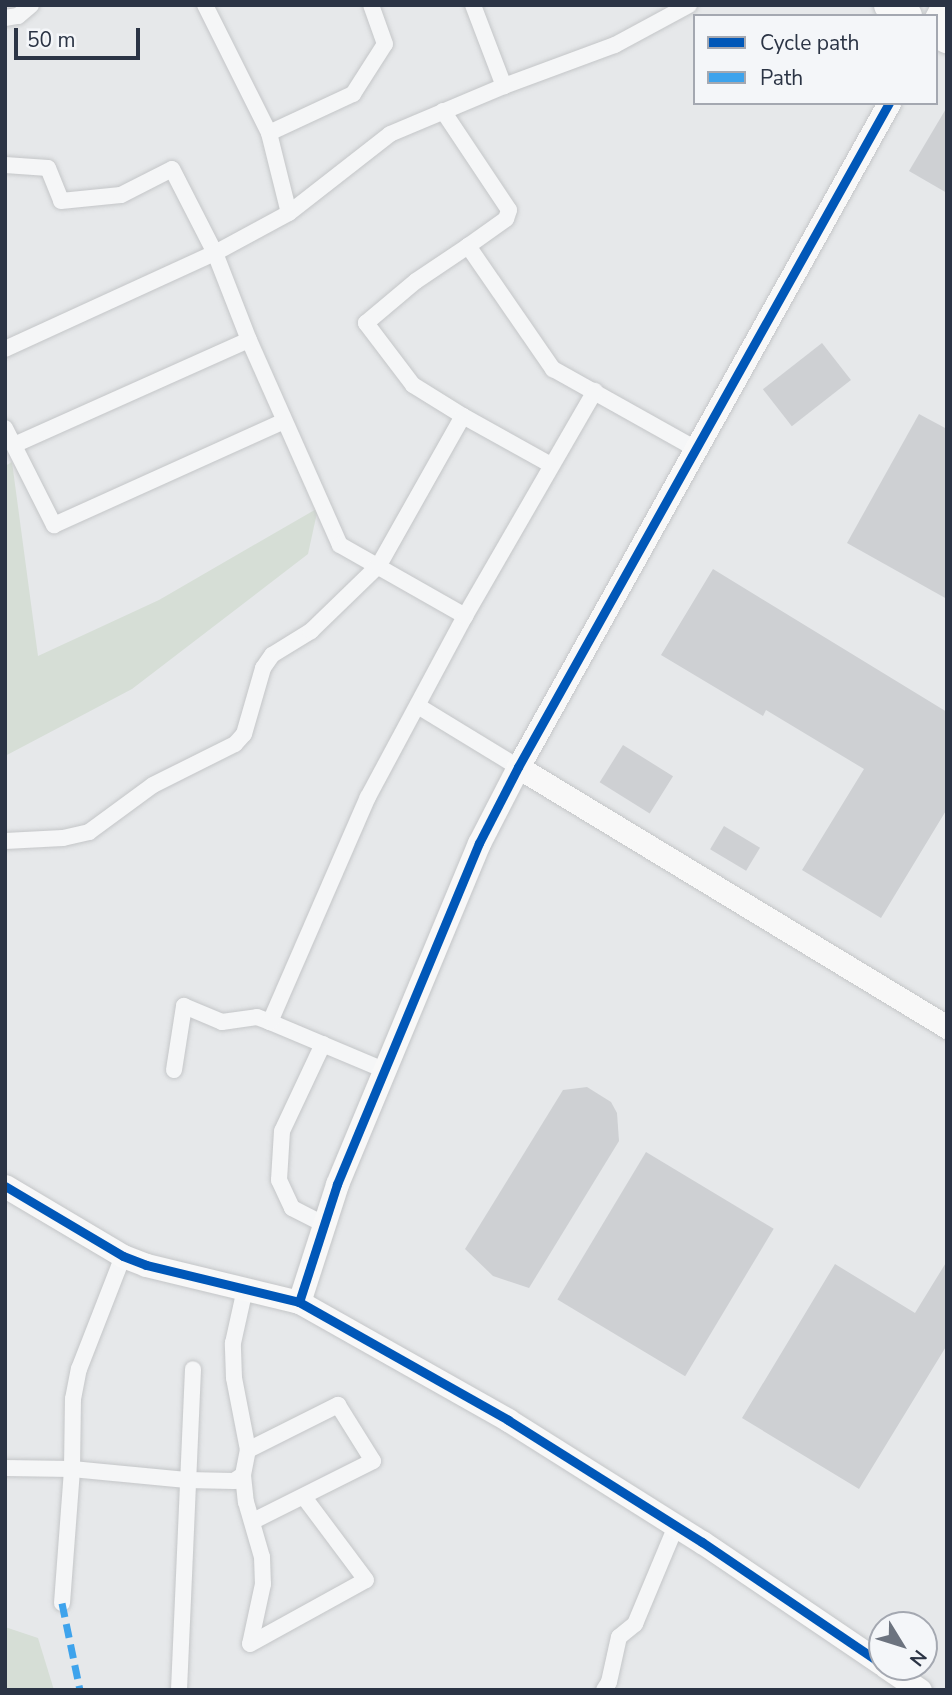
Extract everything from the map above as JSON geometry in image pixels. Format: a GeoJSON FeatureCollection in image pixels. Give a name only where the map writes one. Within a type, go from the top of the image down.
{"type":"FeatureCollection","features":[{"type":"Feature","properties":{"kind":"street"},"geometry":{"type":"LineString","coordinates":[[5,19],[18,16],[31,5]]}},
{"type":"Feature","properties":{"kind":"street"},"geometry":{"type":"LineString","coordinates":[[205,5],[269,133],[289,213]]}},
{"type":"Feature","properties":{"kind":"street"},"geometry":{"type":"LineString","coordinates":[[269,133],[353,94],[386,44],[371,5]]}},
{"type":"Feature","properties":{"kind":"street"},"geometry":{"type":"LineString","coordinates":[[473,5],[504,86]]}},
{"type":"Feature","properties":{"kind":"street"},"geometry":{"type":"LineString","coordinates":[[5,349],[215,253],[289,213],[390,134],[504,86],[615,45],[690,5]]}},
{"type":"Feature","properties":{"kind":"street"},"geometry":{"type":"LineString","coordinates":[[299,1302],[337,1184],[479,843],[518,767],[888,105]]}},
{"type":"Feature","properties":{"kind":"street"},"geometry":{"type":"LineString","coordinates":[[443,111],[509,210],[506,219],[416,281],[366,323],[413,385],[551,465]]}},
{"type":"Feature","properties":{"kind":"street"},"geometry":{"type":"LineString","coordinates":[[5,164],[48,168],[61,201],[121,195],[172,169],[215,253],[249,340],[340,545],[466,616]]}},
{"type":"Feature","properties":{"kind":"street"},"geometry":{"type":"LineString","coordinates":[[468,246],[553,369],[696,449]]}},
{"type":"Feature","properties":{"kind":"street"},"geometry":{"type":"LineString","coordinates":[[14,445],[249,340]]}},
{"type":"Feature","properties":{"kind":"street"},"geometry":{"type":"LineString","coordinates":[[270,1022],[368,797],[466,616],[595,391]]}},
{"type":"Feature","properties":{"kind":"street"},"geometry":{"type":"LineString","coordinates":[[5,841],[63,838],[89,832],[153,785],[235,744],[244,734],[263,668],[272,655],[311,631],[379,565],[463,416]]}},
{"type":"Feature","properties":{"kind":"street"},"geometry":{"type":"LineString","coordinates":[[5,428],[54,525],[284,421]]}},
{"type":"Feature","properties":{"kind":"street"},"geometry":{"type":"LineString","coordinates":[[418,706],[947,1027]]}},
{"type":"Feature","properties":{"kind":"street"},"geometry":{"type":"LineString","coordinates":[[174,1070],[184,1006],[222,1022],[257,1017],[384,1070]]}},
{"type":"Feature","properties":{"kind":"street"},"geometry":{"type":"LineString","coordinates":[[323,1044],[282,1131],[279,1180],[292,1208],[324,1224]]}},
{"type":"Feature","properties":{"kind":"street"},"geometry":{"type":"LineString","coordinates":[[5,1186],[123,1256],[299,1302],[508,1420],[676,1526],[868,1655]]}},
{"type":"Feature","properties":{"kind":"street"},"geometry":{"type":"LineString","coordinates":[[62,1603],[72,1469],[73,1399],[79,1368],[123,1256]]}},
{"type":"Feature","properties":{"kind":"street"},"geometry":{"type":"LineString","coordinates":[[245,1289],[233,1343],[234,1378],[248,1450],[243,1475],[262,1557],[263,1584],[250,1644],[366,1580],[303,1497]]}},
{"type":"Feature","properties":{"kind":"street"},"geometry":{"type":"LineString","coordinates":[[179,1690],[186,1480],[193,1369]]}},
{"type":"Feature","properties":{"kind":"street"},"geometry":{"type":"LineString","coordinates":[[248,1450],[338,1405],[373,1461],[253,1521]]}},
{"type":"Feature","properties":{"kind":"street"},"geometry":{"type":"LineString","coordinates":[[5,1468],[72,1469],[186,1480],[234,1481],[243,1475]]}},
{"type":"Feature","properties":{"kind":"street"},"geometry":{"type":"LineString","coordinates":[[604,1690],[609,1682],[619,1637],[635,1623],[676,1526]]}},
{"type":"Feature","properties":{"kind":"shaded area"},"geometry":{"type":"Polygon","coordinates":[[[12,462],[38,656],[159,600],[318,508],[308,554],[132,689],[5,756],[5,466],[12,462]]]}},
{"type":"Feature","properties":{"kind":"shaded area"},"geometry":{"type":"Polygon","coordinates":[[[5,1627],[38,1638],[54,1690],[5,1690],[5,1627]]]}},
{"type":"Feature","properties":{"kind":"building"},"geometry":{"type":"Polygon","coordinates":[[[947,107],[947,193],[909,171],[947,107]]]}},
{"type":"Feature","properties":{"kind":"building"},"geometry":{"type":"Polygon","coordinates":[[[822,343],[851,380],[792,426],[763,389],[822,343]]]}},
{"type":"Feature","properties":{"kind":"building"},"geometry":{"type":"Polygon","coordinates":[[[919,414],[947,429],[947,599],[847,543],[919,414]]]}},
{"type":"Feature","properties":{"kind":"building"},"geometry":{"type":"Polygon","coordinates":[[[713,569],[947,712],[947,809],[881,918],[802,870],[864,769],[766,710],[763,716],[661,655],[713,569]]]}},
{"type":"Feature","properties":{"kind":"building"},"geometry":{"type":"Polygon","coordinates":[[[623,745],[673,776],[650,814],[600,782],[623,745]]]}},
{"type":"Feature","properties":{"kind":"building"},"geometry":{"type":"Polygon","coordinates":[[[724,826],[760,848],[746,871],[710,849],[724,826]]]}},
{"type":"Feature","properties":{"kind":"building"},"geometry":{"type":"Polygon","coordinates":[[[587,1087],[611,1102],[617,1113],[619,1141],[529,1288],[493,1276],[465,1249],[563,1090],[587,1087]]]}},
{"type":"Feature","properties":{"kind":"building"},"geometry":{"type":"Polygon","coordinates":[[[646,1152],[774,1229],[685,1376],[557,1299],[646,1152]]]}},
{"type":"Feature","properties":{"kind":"building"},"geometry":{"type":"Polygon","coordinates":[[[947,1261],[947,1345],[859,1489],[742,1418],[835,1264],[915,1313],[947,1261]]]}},
{"type":"Feature","properties":{"kind":"marked path"},"geometry":{"type":"LineString","coordinates":[[62,1603],[80,1690]]}},
{"type":"Feature","properties":{"kind":"cycle path"},"geometry":{"type":"LineString","coordinates":[[299,1302],[337,1184],[479,843],[518,767],[888,105]]}},
{"type":"Feature","properties":{"kind":"cycle path"},"geometry":{"type":"LineString","coordinates":[[5,1186],[123,1256],[146,1265],[299,1302],[508,1420],[702,1542],[868,1655]]}}]}
